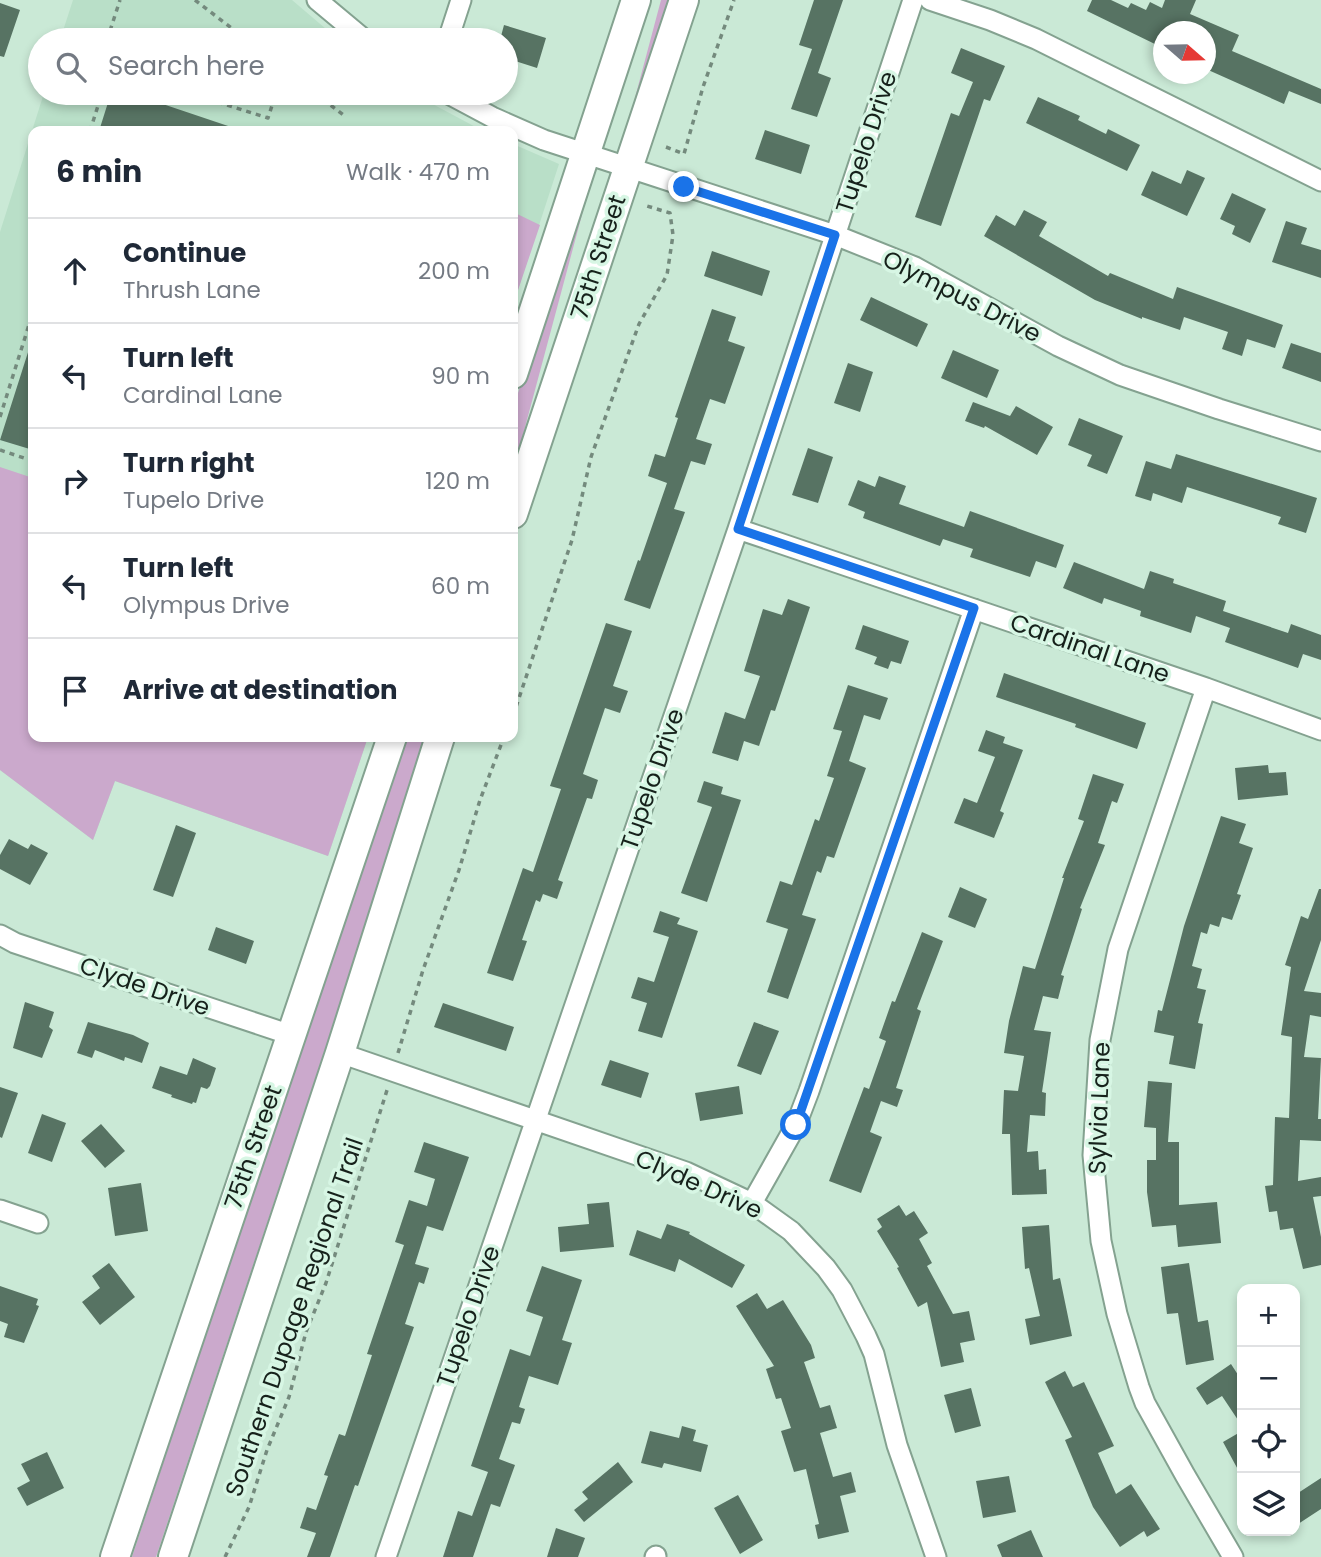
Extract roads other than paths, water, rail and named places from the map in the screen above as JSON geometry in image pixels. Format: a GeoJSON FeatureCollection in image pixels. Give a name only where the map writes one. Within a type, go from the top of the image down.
{"type":"FeatureCollection","features":[{"type":"Feature","properties":{"kind":"main road","name":"75th Street"},"geometry":{"type":"LineString","coordinates":[[518,358],[636,0]]}},
{"type":"Feature","properties":{"kind":"main road","name":"75th Street"},"geometry":{"type":"LineString","coordinates":[[518,499],[684,0]]}},
{"type":"Feature","properties":{"kind":"main road","name":"75th Street"},"geometry":{"type":"LineString","coordinates":[[116,1557],[390,742]]}},
{"type":"Feature","properties":{"kind":"main road"},"geometry":{"type":"LineString","coordinates":[[173,1557],[340,1053],[438,742]]}},
{"type":"Feature","properties":{"kind":"street"},"geometry":{"type":"LineString","coordinates":[[317,0],[351,28]]}},
{"type":"Feature","properties":{"kind":"street"},"geometry":{"type":"LineString","coordinates":[[452,28],[461,0]]}},
{"type":"Feature","properties":{"kind":"street","name":"Tupelo Drive"},"geometry":{"type":"LineString","coordinates":[[386,1557],[738,529],[913,0]]}},
{"type":"Feature","properties":{"kind":"street"},"geometry":{"type":"LineString","coordinates":[[930,0],[1036,39],[1321,181]]}},
{"type":"Feature","properties":{"kind":"street","name":"Olympus Drive"},"geometry":{"type":"LineString","coordinates":[[470,105],[512,126]]}},
{"type":"Feature","properties":{"kind":"street","name":"Olympus Drive"},"geometry":{"type":"LineString","coordinates":[[518,128],[627,168],[835,235],[915,267],[1058,346],[1120,375],[1219,410],[1321,441]]}},
{"type":"Feature","properties":{"kind":"street","name":"Cardinal Lane"},"geometry":{"type":"LineString","coordinates":[[738,529],[974,608],[1321,730]]}},
{"type":"Feature","properties":{"kind":"street"},"geometry":{"type":"LineString","coordinates":[[752,1203],[796,1125],[809,1091],[974,608]]}},
{"type":"Feature","properties":{"kind":"street","name":"Sylvia Lane"},"geometry":{"type":"LineString","coordinates":[[1206,688],[1118,949],[1100,1041],[1093,1155],[1101,1241],[1117,1314],[1139,1387],[1145,1403],[1233,1557]]}},
{"type":"Feature","properties":{"kind":"street","name":"Clyde Drive"},"geometry":{"type":"LineString","coordinates":[[0,935],[15,943],[291,1035]]}},
{"type":"Feature","properties":{"kind":"street","name":"Clyde Drive"},"geometry":{"type":"LineString","coordinates":[[340,1053],[686,1172],[769,1213],[809,1248],[827,1268],[853,1310],[874,1354],[897,1446],[936,1557]]}},
{"type":"Feature","properties":{"kind":"street"},"geometry":{"type":"LineString","coordinates":[[0,1210],[38,1223]]}}]}
